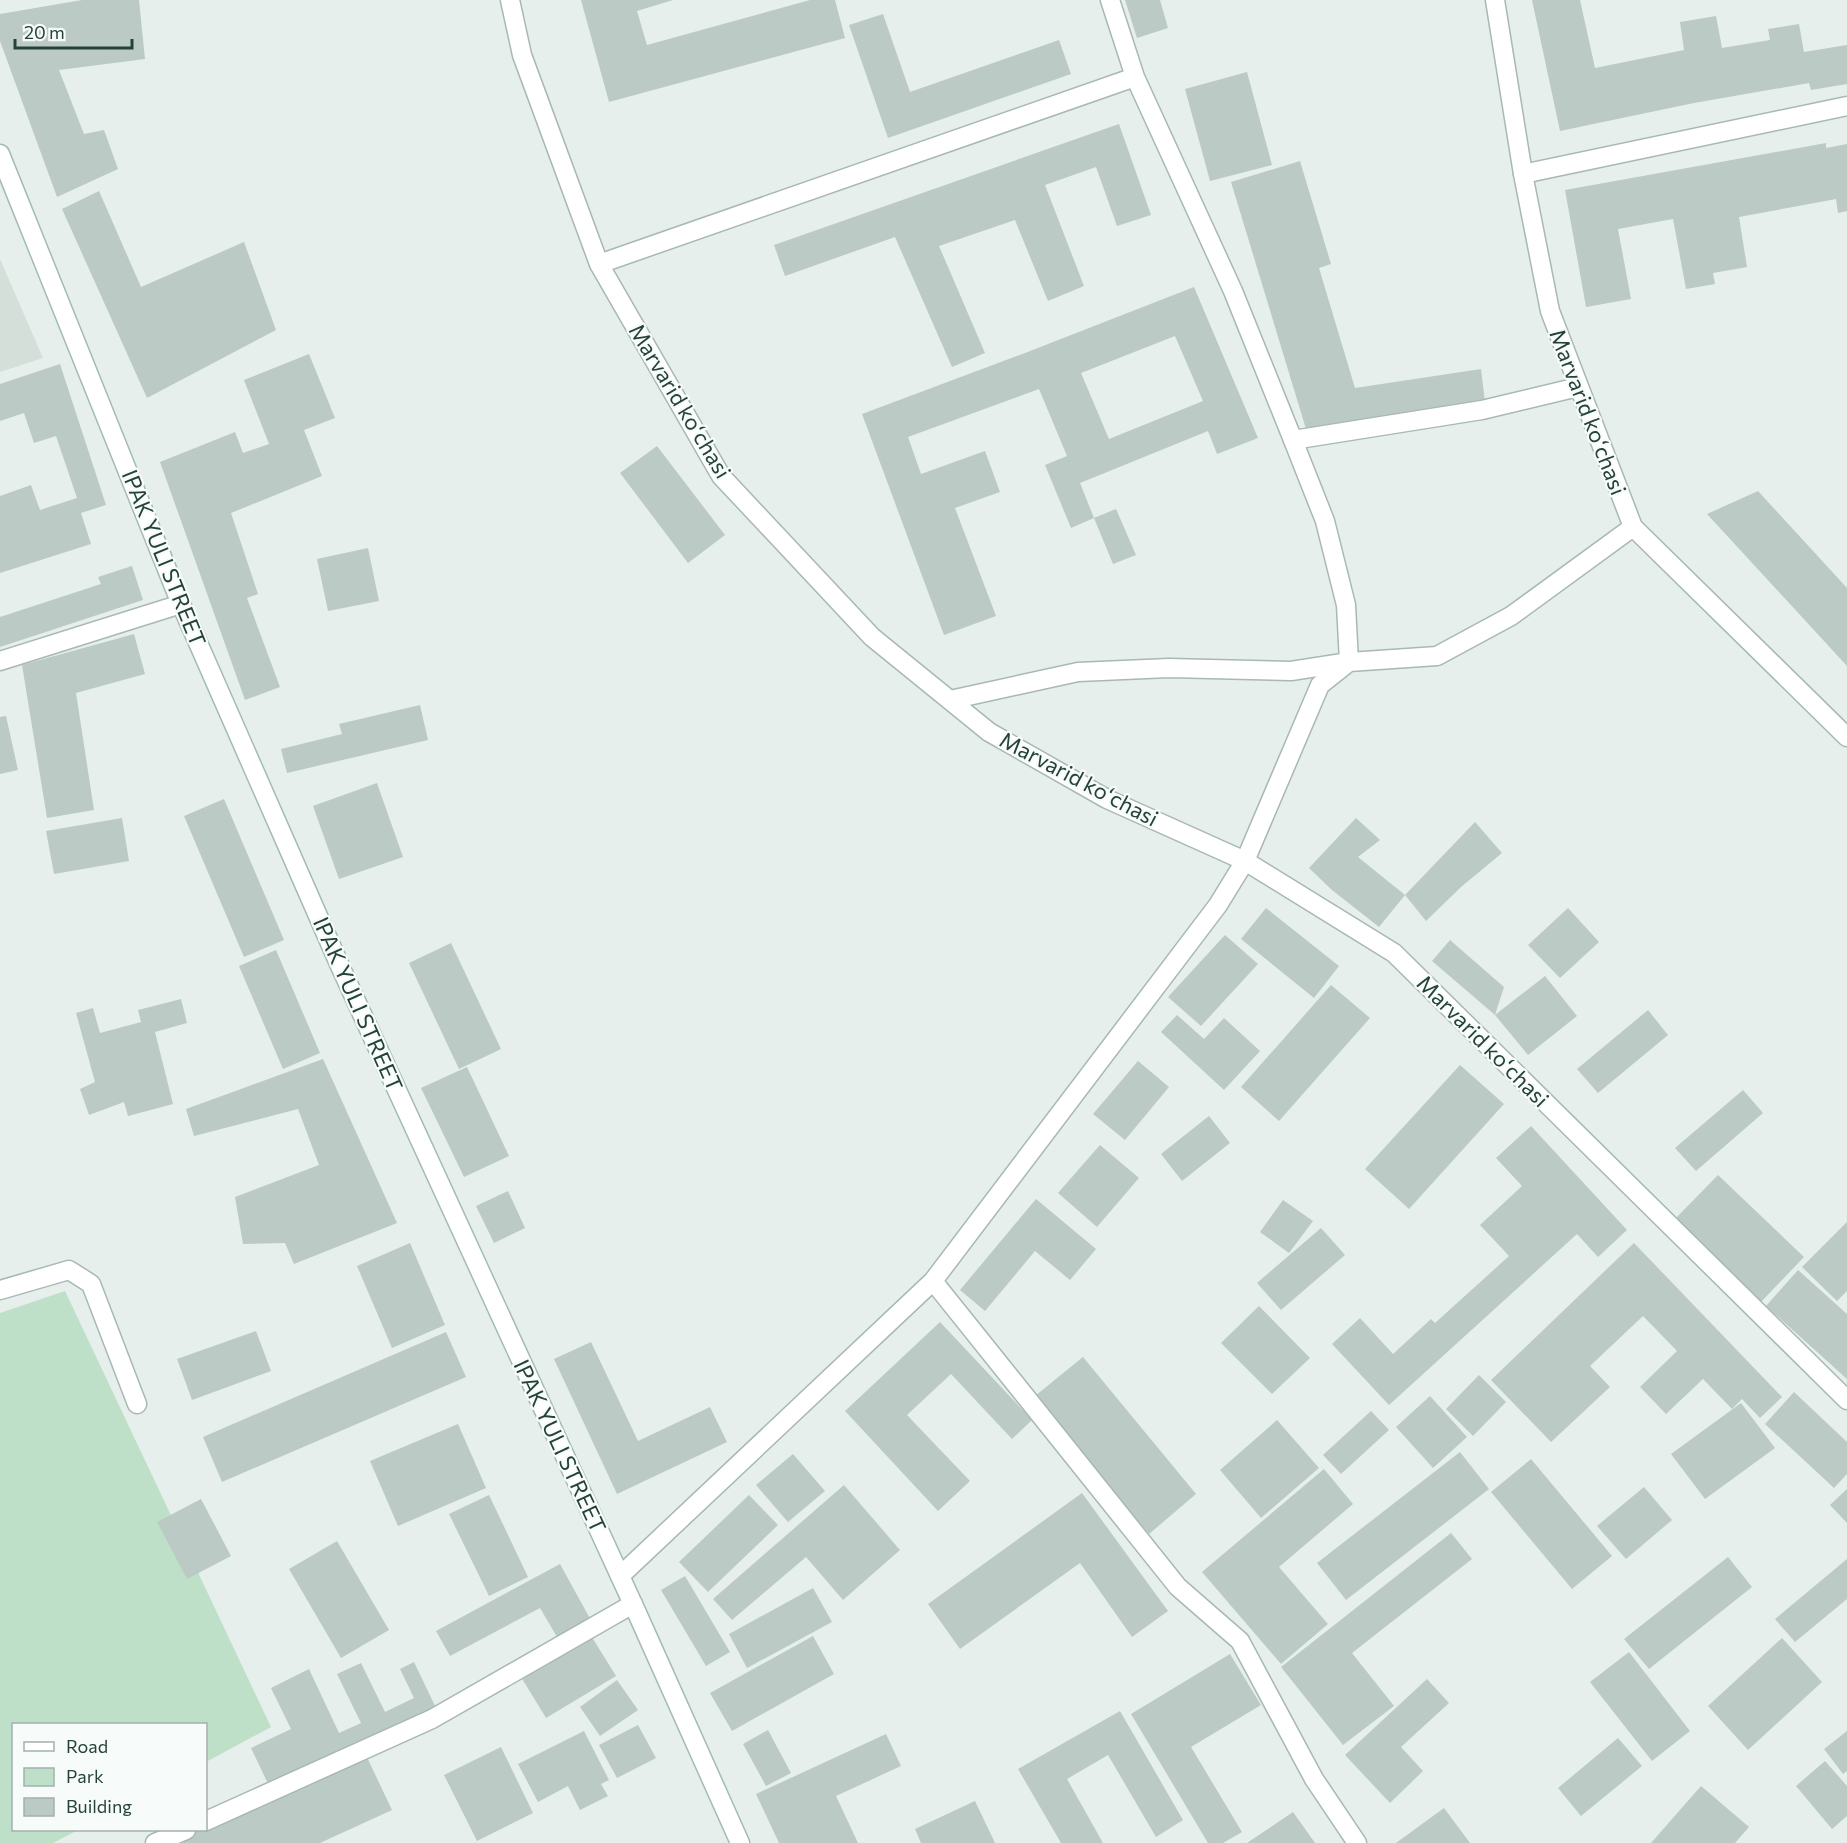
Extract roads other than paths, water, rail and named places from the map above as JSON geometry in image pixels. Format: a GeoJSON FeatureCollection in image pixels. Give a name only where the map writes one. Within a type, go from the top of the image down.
{"type":"FeatureCollection","features":[{"type":"Feature","properties":{"kind":"street","name":"Marvarid koʻchasi"},"geometry":{"type":"LineString","coordinates":[[510,0],[522,55],[599,264],[721,476],[872,637],[988,732],[1107,799],[1245,861],[1394,953],[1847,1400]]}},
{"type":"Feature","properties":{"kind":"street"},"geometry":{"type":"LineString","coordinates":[[1110,0],[1135,77],[1233,291],[1324,521],[1346,605],[1349,662]]}},
{"type":"Feature","properties":{"kind":"street","name":"Marvarid koʻchasi"},"geometry":{"type":"LineString","coordinates":[[1495,0],[1523,174],[1550,311],[1633,528],[1847,737]]}},
{"type":"Feature","properties":{"kind":"street"},"geometry":{"type":"LineString","coordinates":[[599,264],[1135,77]]}},
{"type":"Feature","properties":{"kind":"street"},"geometry":{"type":"LineString","coordinates":[[1523,174],[1847,106]]}},
{"type":"Feature","properties":{"kind":"street","name":"IPAK YULI STREET"},"geometry":{"type":"LineString","coordinates":[[0,154],[181,604],[340,966],[633,1604],[740,1843]]}},
{"type":"Feature","properties":{"kind":"street"},"geometry":{"type":"LineString","coordinates":[[1293,440],[1482,410],[1578,387]]}},
{"type":"Feature","properties":{"kind":"street"},"geometry":{"type":"LineString","coordinates":[[950,700],[1078,672],[1169,668],[1291,670],[1349,662],[1437,656],[1511,616],[1633,528]]}},
{"type":"Feature","properties":{"kind":"street"},"geometry":{"type":"LineString","coordinates":[[0,662],[181,604]]}},
{"type":"Feature","properties":{"kind":"street"},"geometry":{"type":"LineString","coordinates":[[620,1576],[933,1281],[1218,905],[1245,861],[1320,685],[1349,662]]}},
{"type":"Feature","properties":{"kind":"street"},"geometry":{"type":"LineString","coordinates":[[0,1290],[69,1270],[92,1284],[137,1404]]}},
{"type":"Feature","properties":{"kind":"street"},"geometry":{"type":"LineString","coordinates":[[933,1281],[1178,1587],[1240,1641],[1314,1779],[1357,1843]]}},
{"type":"Feature","properties":{"kind":"street"},"geometry":{"type":"LineString","coordinates":[[207,1821],[432,1719],[633,1604]]}},
{"type":"Feature","properties":{"kind":"street"},"geometry":{"type":"LineString","coordinates":[[155,1843],[184,1831]]}}]}
